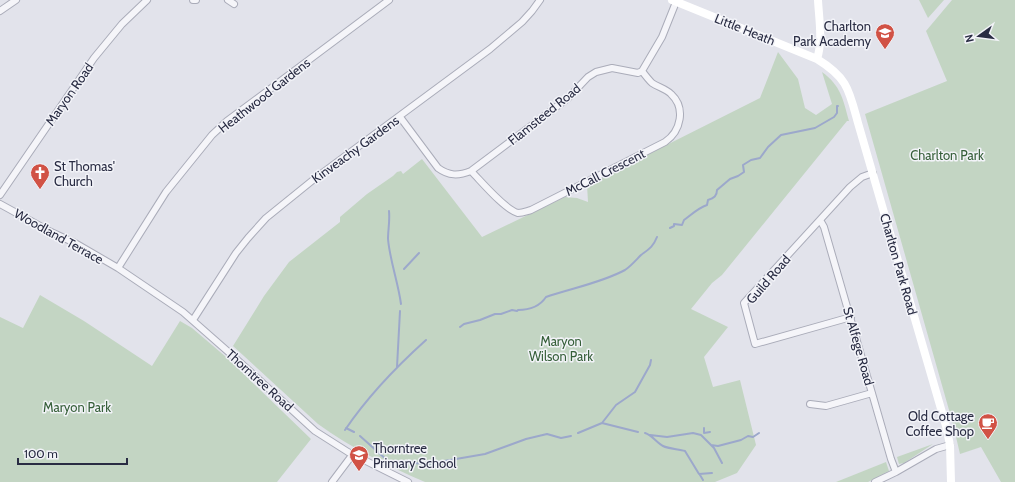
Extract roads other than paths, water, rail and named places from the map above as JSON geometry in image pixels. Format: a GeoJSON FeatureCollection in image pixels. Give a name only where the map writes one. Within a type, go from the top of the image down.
{"type":"FeatureCollection","features":[{"type":"Feature","properties":{"kind":"main road"},"geometry":{"type":"LineString","coordinates":[[817,59],[819,54],[820,32],[818,0]]}},
{"type":"Feature","properties":{"kind":"main road","name":"Little Heath"},"geometry":{"type":"LineString","coordinates":[[674,1],[817,59]]}},
{"type":"Feature","properties":{"kind":"main road","name":"Charlton Park Road"},"geometry":{"type":"LineString","coordinates":[[817,59],[837,72],[850,93],[950,445],[951,482]]}},
{"type":"Feature","properties":{"kind":"street"},"geometry":{"type":"LineString","coordinates":[[0,11],[16,0]]}},
{"type":"Feature","properties":{"kind":"street","name":"Maryon Road"},"geometry":{"type":"LineString","coordinates":[[0,195],[94,58],[122,24],[147,0]]}},
{"type":"Feature","properties":{"kind":"street"},"geometry":{"type":"LineString","coordinates":[[228,0],[234,4]]}},
{"type":"Feature","properties":{"kind":"street","name":"Heathwood Gardens"},"geometry":{"type":"LineString","coordinates":[[118,268],[166,192],[212,135],[243,109],[389,0]]}},
{"type":"Feature","properties":{"kind":"street","name":"Kinveachy Gardens"},"geometry":{"type":"LineString","coordinates":[[193,320],[236,253],[266,218],[313,180],[400,117],[508,34],[532,11],[540,0]]}},
{"type":"Feature","properties":{"kind":"street"},"geometry":{"type":"LineString","coordinates":[[642,71],[662,37],[674,1]]}},
{"type":"Feature","properties":{"kind":"street","name":"Flamsteed Road"},"geometry":{"type":"LineString","coordinates":[[400,117],[438,168],[444,173],[462,175],[471,171],[568,98],[588,77],[596,72],[612,68],[638,73],[642,71]]}},
{"type":"Feature","properties":{"kind":"street","name":"McCall Crescent"},"geometry":{"type":"LineString","coordinates":[[471,171],[507,207],[523,213],[665,142],[678,128],[680,114],[679,107],[670,93],[652,83],[642,71]]}},
{"type":"Feature","properties":{"kind":"street","name":"Guild Road"},"geometry":{"type":"LineString","coordinates":[[850,317],[755,344],[744,303],[857,180],[865,175],[873,173]]}},
{"type":"Feature","properties":{"kind":"street","name":"Woodland Terrace"},"geometry":{"type":"LineString","coordinates":[[0,204],[51,232],[75,243],[118,268]]}},
{"type":"Feature","properties":{"kind":"street","name":"St Alfege Road"},"geometry":{"type":"LineString","coordinates":[[820,220],[824,226],[896,472]]}},
{"type":"Feature","properties":{"kind":"street","name":"Thorntree Road"},"geometry":{"type":"LineString","coordinates":[[118,268],[193,320],[315,431],[332,443],[408,482]]}},
{"type":"Feature","properties":{"kind":"street"},"geometry":{"type":"LineString","coordinates":[[810,404],[826,406],[872,393]]}},
{"type":"Feature","properties":{"kind":"street"},"geometry":{"type":"LineString","coordinates":[[876,482],[936,449],[950,445]]}},
{"type":"Feature","properties":{"kind":"street"},"geometry":{"type":"LineString","coordinates":[[332,482],[353,454]]}},
{"type":"Feature","properties":{"kind":"waterway"},"geometry":{"type":"LineString","coordinates":[[670,228],[674,226],[674,224],[682,225],[684,220],[707,205],[708,200],[715,196],[717,190],[730,179],[744,172],[743,165],[751,160],[760,158],[768,147],[781,135],[815,128],[834,117],[837,113],[838,106]]}},
{"type":"Feature","properties":{"kind":"waterway"},"geometry":{"type":"LineString","coordinates":[[389,211],[389,247],[401,304]]}},
{"type":"Feature","properties":{"kind":"waterway"},"geometry":{"type":"LineString","coordinates":[[460,327],[464,324],[495,314],[530,308],[541,303],[546,297],[616,275],[625,270],[649,249],[657,237]]}},
{"type":"Feature","properties":{"kind":"waterway"},"geometry":{"type":"LineString","coordinates":[[404,269],[419,253]]}},
{"type":"Feature","properties":{"kind":"waterway"},"geometry":{"type":"LineString","coordinates":[[397,367],[400,311]]}},
{"type":"Feature","properties":{"kind":"waterway"},"geometry":{"type":"LineString","coordinates":[[345,430],[363,405],[383,382],[426,340]]}},
{"type":"Feature","properties":{"kind":"waterway"},"geometry":{"type":"LineString","coordinates":[[602,423],[616,405],[635,392],[650,365],[651,360]]}},
{"type":"Feature","properties":{"kind":"waterway"},"geometry":{"type":"LineString","coordinates":[[578,433],[602,423],[638,432]]}},
{"type":"Feature","properties":{"kind":"waterway"},"geometry":{"type":"LineString","coordinates":[[346,428],[354,432]]}},
{"type":"Feature","properties":{"kind":"waterway"},"geometry":{"type":"LineString","coordinates":[[704,428],[704,433],[710,432]]}},
{"type":"Feature","properties":{"kind":"waterway"},"geometry":{"type":"LineString","coordinates":[[645,433],[650,435],[663,446],[685,451],[699,474],[712,473]]}},
{"type":"Feature","properties":{"kind":"waterway"},"geometry":{"type":"LineString","coordinates":[[650,435],[667,437],[693,433],[701,435],[714,448],[722,463]]}},
{"type":"Feature","properties":{"kind":"waterway"},"geometry":{"type":"LineString","coordinates":[[711,445],[718,446],[741,440],[748,436],[753,437],[759,433]]}},
{"type":"Feature","properties":{"kind":"waterway"},"geometry":{"type":"LineString","coordinates":[[360,436],[388,461],[427,464],[485,454],[526,439],[547,434],[561,438],[571,436]]}},
{"type":"Feature","properties":{"kind":"waterway"},"geometry":{"type":"LineString","coordinates":[[700,475],[703,480]]}},
{"type":"Feature","properties":{"kind":"place","name":"Charlton Park Academy"},"geometry":{"type":"Point","coordinates":[885,50]}},
{"type":"Feature","properties":{"kind":"place","name":"St Thomas' Church"},"geometry":{"type":"Point","coordinates":[40,190]}},
{"type":"Feature","properties":{"kind":"place","name":"Old Cottage Coffee Shop"},"geometry":{"type":"Point","coordinates":[988,440]}},
{"type":"Feature","properties":{"kind":"place","name":"Thorntree Primary School"},"geometry":{"type":"Point","coordinates":[359,472]}},
{"type":"Feature","properties":{"kind":"park label","name":"Charlton Park"},"geometry":{"type":"Point","coordinates":[947,155]}},
{"type":"Feature","properties":{"kind":"park label","name":"Maryon Wilson Park"},"geometry":{"type":"Point","coordinates":[561,348]}},
{"type":"Feature","properties":{"kind":"park label","name":"Maryon Park"},"geometry":{"type":"Point","coordinates":[77,407]}}]}
